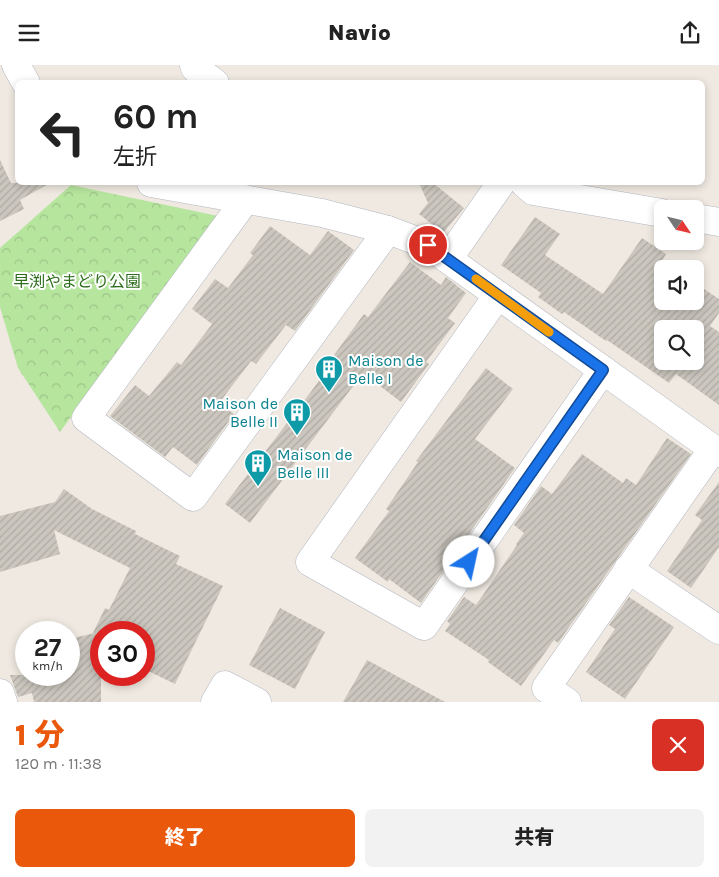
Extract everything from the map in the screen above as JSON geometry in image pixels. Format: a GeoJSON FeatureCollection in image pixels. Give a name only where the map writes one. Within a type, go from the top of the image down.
{"type":"FeatureCollection","features":[{"type":"Feature","properties":{"kind":"street"},"geometry":{"type":"LineString","coordinates":[[16,65],[24,80]]}},
{"type":"Feature","properties":{"kind":"street"},"geometry":{"type":"LineString","coordinates":[[194,65],[195,68],[211,80]]}},
{"type":"Feature","properties":{"kind":"street"},"geometry":{"type":"LineString","coordinates":[[163,185],[322,213],[388,230],[428,245],[716,451],[628,569],[546,688],[567,702]]}},
{"type":"Feature","properties":{"kind":"street"},"geometry":{"type":"LineString","coordinates":[[448,259],[500,185]]}},
{"type":"Feature","properties":{"kind":"street"},"geometry":{"type":"LineString","coordinates":[[526,185],[533,191],[654,212]]}},
{"type":"Feature","properties":{"kind":"street"},"geometry":{"type":"LineString","coordinates":[[246,199],[86,418],[193,497],[388,230]]}},
{"type":"Feature","properties":{"kind":"street"},"geometry":{"type":"LineString","coordinates":[[704,220],[719,222]]}},
{"type":"Feature","properties":{"kind":"street"},"geometry":{"type":"LineString","coordinates":[[498,295],[310,562],[424,626],[603,370]]}},
{"type":"Feature","properties":{"kind":"street"},"geometry":{"type":"LineString","coordinates":[[628,569],[719,631]]}},
{"type":"Feature","properties":{"kind":"street"},"geometry":{"type":"LineString","coordinates":[[215,702],[225,685],[257,702]]}},
{"type":"Feature","properties":{"kind":"street"},"geometry":{"type":"LineString","coordinates":[[0,693],[2,702]]}},
{"type":"Feature","properties":{"kind":"green space","name":"早渕やまどり公園"},"geometry":{"type":"Polygon","coordinates":[[[71,185],[218,216],[60,432],[18,368],[0,307],[0,248],[71,185]]]}},
{"type":"Feature","properties":{"kind":"building"},"geometry":{"type":"Polygon","coordinates":[[[0,160],[11,183],[15,183],[15,185],[46,185],[20,200],[24,209],[0,221],[0,160]]]}},
{"type":"Feature","properties":{"kind":"building"},"geometry":{"type":"Polygon","coordinates":[[[420,185],[435,185],[464,208],[443,233],[419,214],[428,203],[420,185]]]}},
{"type":"Feature","properties":{"kind":"building"},"geometry":{"type":"Polygon","coordinates":[[[535,217],[560,234],[545,255],[603,294],[642,238],[654,246],[654,250],[660,250],[666,254],[663,260],[654,260],[654,310],[704,310],[704,289],[719,299],[719,313],[710,326],[719,332],[719,405],[676,374],[669,383],[564,312],[562,314],[538,297],[541,293],[501,265],[535,217]]]}},
{"type":"Feature","properties":{"kind":"building"},"geometry":{"type":"Polygon","coordinates":[[[270,226],[310,255],[328,231],[354,250],[295,331],[286,325],[256,364],[251,361],[219,403],[234,414],[197,465],[173,447],[165,457],[110,416],[135,385],[149,396],[177,362],[181,365],[212,324],[192,309],[215,279],[228,288],[253,255],[250,253],[270,226]]]}},
{"type":"Feature","properties":{"kind":"building"},"geometry":{"type":"Polygon","coordinates":[[[410,262],[441,285],[446,277],[466,293],[448,318],[455,323],[426,362],[429,364],[401,402],[363,373],[250,523],[225,504],[310,393],[336,357],[334,355],[364,314],[368,317],[410,262]]]}},
{"type":"Feature","properties":{"kind":"building"},"geometry":{"type":"Polygon","coordinates":[[[486,368],[513,389],[475,439],[515,468],[421,603],[389,579],[388,582],[355,558],[389,511],[386,509],[418,462],[416,461],[486,368]]]}},
{"type":"Feature","properties":{"kind":"building"},"geometry":{"type":"Polygon","coordinates":[[[667,438],[691,454],[558,643],[554,640],[521,686],[488,662],[489,660],[445,631],[450,624],[447,621],[464,597],[476,605],[517,545],[524,533],[514,525],[541,486],[552,494],[582,454],[623,483],[626,478],[636,485],[667,438]]]}},
{"type":"Feature","properties":{"kind":"building"},"geometry":{"type":"Polygon","coordinates":[[[719,482],[719,547],[691,588],[667,571],[702,520],[695,515],[719,482]]]}},
{"type":"Feature","properties":{"kind":"building"},"geometry":{"type":"Polygon","coordinates":[[[64,489],[92,509],[136,531],[135,534],[180,556],[176,564],[223,586],[175,684],[155,674],[155,621],[99,621],[105,608],[109,610],[130,568],[54,530],[60,554],[0,572],[0,516],[55,502],[64,489]]]}},
{"type":"Feature","properties":{"kind":"building"},"geometry":{"type":"Polygon","coordinates":[[[629,597],[674,627],[625,699],[586,672],[615,629],[609,625],[629,597]]]}},
{"type":"Feature","properties":{"kind":"building"},"geometry":{"type":"Polygon","coordinates":[[[280,608],[325,632],[295,689],[249,665],[280,608]]]}},
{"type":"Feature","properties":{"kind":"building"},"geometry":{"type":"Polygon","coordinates":[[[90,634],[90,686],[101,686],[101,702],[34,702],[32,693],[18,697],[10,675],[15,675],[15,686],[80,686],[80,636],[90,634]]]}},
{"type":"Feature","properties":{"kind":"building"},"geometry":{"type":"Polygon","coordinates":[[[367,660],[445,702],[343,702],[367,660]]]}},
{"type":"Feature","properties":{"kind":"slow traffic"},"geometry":{"type":"LineString","coordinates":[[476,279],[549,332]]}},
{"type":"Feature","properties":{"kind":"place","name":"Maison de Belle I"},"geometry":{"type":"Point","coordinates":[329,393]}},
{"type":"Feature","properties":{"kind":"place","name":"Maison de Belle II"},"geometry":{"type":"Point","coordinates":[297,436]}},
{"type":"Feature","properties":{"kind":"place","name":"Maison de Belle III"},"geometry":{"type":"Point","coordinates":[258,487]}},
{"type":"Feature","properties":{"kind":"route"},"geometry":{"type":"LineString","coordinates":[[428,245],[603,370],[469,562]]}}]}
